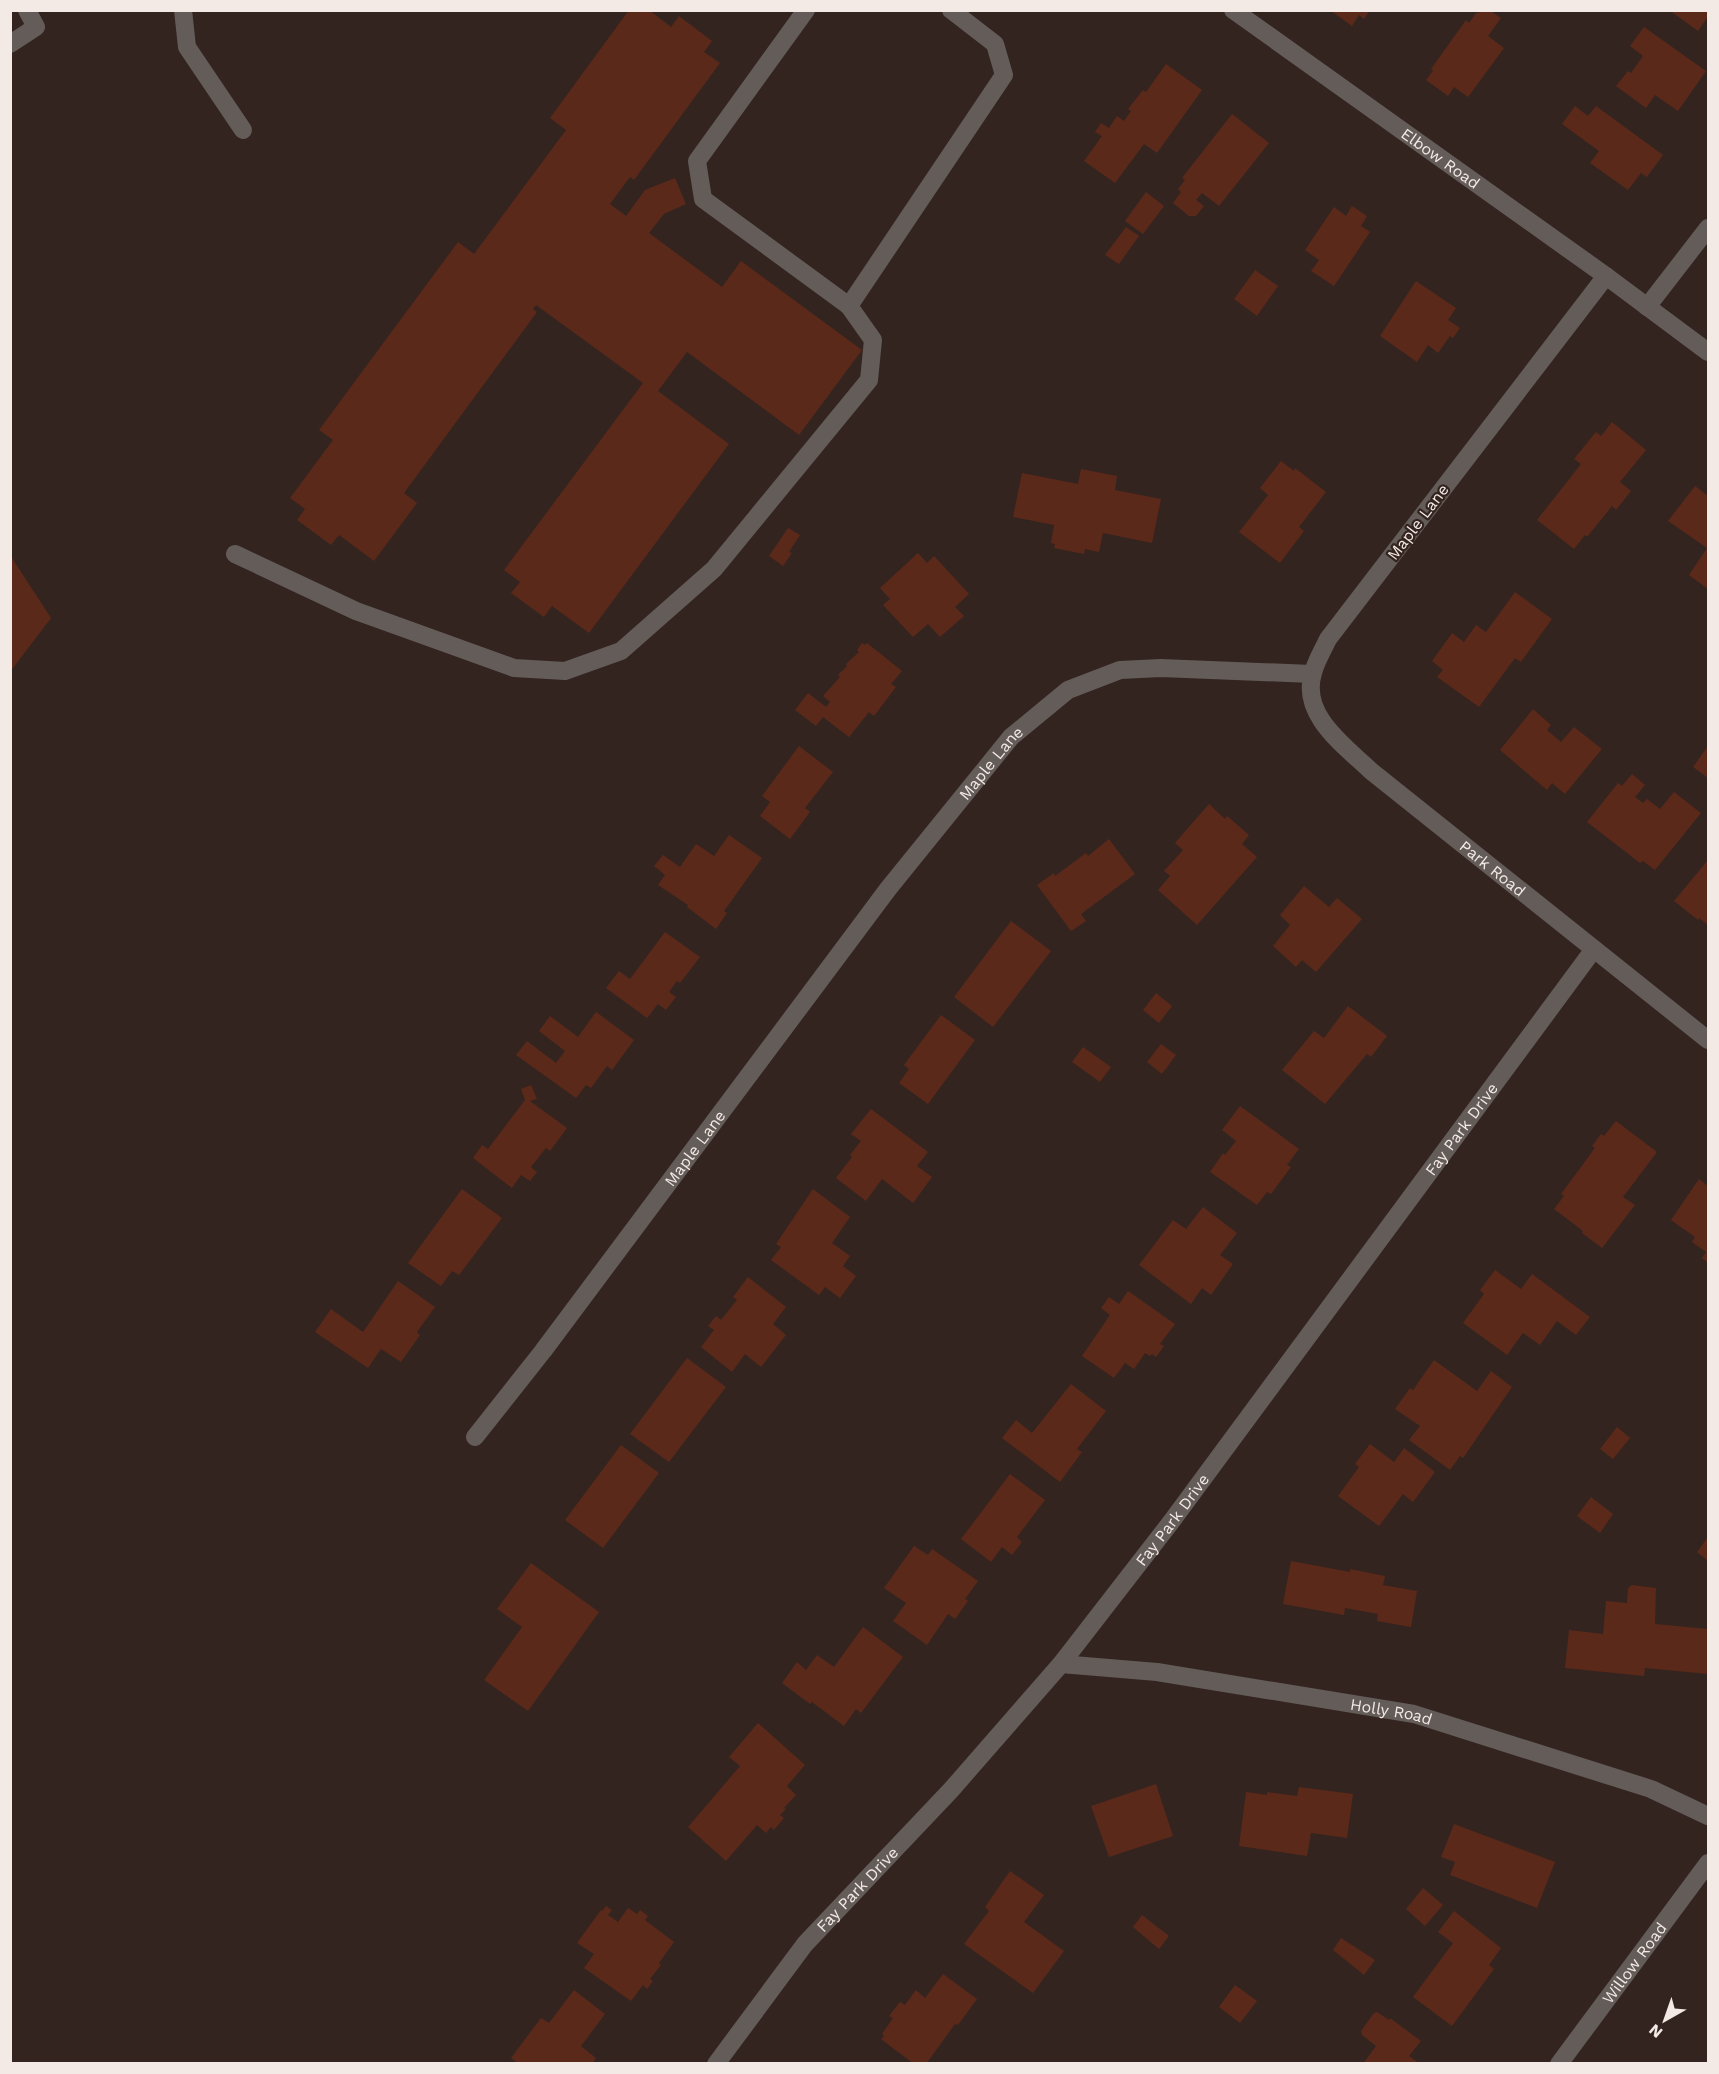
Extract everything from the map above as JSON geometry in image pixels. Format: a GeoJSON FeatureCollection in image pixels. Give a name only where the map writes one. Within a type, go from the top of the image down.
{"type":"FeatureCollection","features":[{"type":"Feature","properties":{"kind":"street"},"geometry":{"type":"LineString","coordinates":[[10,44],[36,27],[27,10]]}},
{"type":"Feature","properties":{"kind":"street"},"geometry":{"type":"LineString","coordinates":[[183,10],[187,46],[243,130]]}},
{"type":"Feature","properties":{"kind":"street"},"geometry":{"type":"LineString","coordinates":[[235,554],[356,611],[514,668],[566,671],[621,651],[714,569],[869,380],[873,340],[849,306],[703,199],[697,161],[806,10]]}},
{"type":"Feature","properties":{"kind":"street"},"geometry":{"type":"LineString","coordinates":[[849,306],[1004,75],[995,44],[951,10]]}},
{"type":"Feature","properties":{"kind":"street","name":"Elbow Road"},"geometry":{"type":"LineString","coordinates":[[1233,10],[1606,276],[1708,352]]}},
{"type":"Feature","properties":{"kind":"street"},"geometry":{"type":"LineString","coordinates":[[1647,307],[1708,228]]}},
{"type":"Feature","properties":{"kind":"street","name":"Maple Lane"},"geometry":{"type":"LineString","coordinates":[[475,1437],[543,1351],[888,889],[1011,737],[1068,690],[1120,670],[1161,668],[1312,674],[1328,639],[1606,276]]}},
{"type":"Feature","properties":{"kind":"street","name":"Park Road"},"geometry":{"type":"LineString","coordinates":[[1312,674],[1311,700],[1322,723],[1371,771],[1708,1040]]}},
{"type":"Feature","properties":{"kind":"street","name":"Fay Park Drive"},"geometry":{"type":"LineString","coordinates":[[716,2064],[805,1944],[951,1790],[1061,1664],[1171,1522],[1594,949]]}},
{"type":"Feature","properties":{"kind":"street","name":"Holly Road"},"geometry":{"type":"LineString","coordinates":[[1061,1664],[1157,1672],[1414,1714],[1651,1789],[1708,1816]]}},
{"type":"Feature","properties":{"kind":"street","name":"Willow Road"},"geometry":{"type":"LineString","coordinates":[[1559,2064],[1708,1863]]}},
{"type":"Feature","properties":{"kind":"building"},"geometry":{"type":"Polygon","coordinates":[[[629,10],[649,10],[671,27],[679,16],[712,41],[704,52],[720,63],[634,180],[630,177],[610,204],[626,216],[645,190],[675,178],[686,204],[664,214],[649,233],[722,287],[741,261],[862,350],[799,435],[687,352],[658,391],[729,444],[589,633],[552,606],[544,617],[511,593],[520,582],[504,570],[643,383],[536,305],[533,309],[537,312],[404,493],[417,503],[374,561],[339,535],[331,545],[297,520],[305,509],[290,498],[333,440],[319,430],[458,242],[474,254],[566,130],[550,118],[629,10]]]}},
{"type":"Feature","properties":{"kind":"building"},"geometry":{"type":"Polygon","coordinates":[[[1330,10],[1370,10],[1364,19],[1359,15],[1352,26],[1330,10]]]}},
{"type":"Feature","properties":{"kind":"building"},"geometry":{"type":"Polygon","coordinates":[[[1489,10],[1501,18],[1488,36],[1504,48],[1468,97],[1454,87],[1448,96],[1426,80],[1433,71],[1431,69],[1466,20],[1469,23],[1476,13],[1489,10]]]}},
{"type":"Feature","properties":{"kind":"building"},"geometry":{"type":"Polygon","coordinates":[[[1669,10],[1708,10],[1708,19],[1698,31],[1669,10]]]}},
{"type":"Feature","properties":{"kind":"building"},"geometry":{"type":"Polygon","coordinates":[[[1644,27],[1706,71],[1678,111],[1655,95],[1646,108],[1616,86],[1628,71],[1631,73],[1643,56],[1630,46],[1644,27]]]}},
{"type":"Feature","properties":{"kind":"building"},"geometry":{"type":"Polygon","coordinates":[[[1166,64],[1202,90],[1157,153],[1144,144],[1115,183],[1084,161],[1102,136],[1095,132],[1101,123],[1109,128],[1117,116],[1124,121],[1131,111],[1128,109],[1143,90],[1146,92],[1166,64]]]}},
{"type":"Feature","properties":{"kind":"building"},"geometry":{"type":"Polygon","coordinates":[[[1575,106],[1588,116],[1596,106],[1663,155],[1647,177],[1641,173],[1628,190],[1590,163],[1599,151],[1562,124],[1575,106]]]}},
{"type":"Feature","properties":{"kind":"building"},"geometry":{"type":"Polygon","coordinates":[[[1232,114],[1269,143],[1219,206],[1202,193],[1196,200],[1204,206],[1196,216],[1189,216],[1173,203],[1181,192],[1178,189],[1185,180],[1182,178],[1232,114]]]}},
{"type":"Feature","properties":{"kind":"building"},"geometry":{"type":"Polygon","coordinates":[[[1146,192],[1164,206],[1143,234],[1125,221],[1146,192]]]}},
{"type":"Feature","properties":{"kind":"building"},"geometry":{"type":"Polygon","coordinates":[[[1352,206],[1367,216],[1361,226],[1370,232],[1334,286],[1311,271],[1319,260],[1305,250],[1334,207],[1346,216],[1352,206]]]}},
{"type":"Feature","properties":{"kind":"building"},"geometry":{"type":"Polygon","coordinates":[[[1126,227],[1139,236],[1119,264],[1105,255],[1126,227]]]}},
{"type":"Feature","properties":{"kind":"building"},"geometry":{"type":"Polygon","coordinates":[[[1255,270],[1278,286],[1257,316],[1234,299],[1255,270]]]}},
{"type":"Feature","properties":{"kind":"building"},"geometry":{"type":"Polygon","coordinates":[[[1416,281],[1456,308],[1448,320],[1460,328],[1453,338],[1450,336],[1438,353],[1428,345],[1417,362],[1380,336],[1416,281]]]}},
{"type":"Feature","properties":{"kind":"building"},"geometry":{"type":"Polygon","coordinates":[[[1612,422],[1646,450],[1620,482],[1631,491],[1616,510],[1612,506],[1574,549],[1537,520],[1581,464],[1574,459],[1596,432],[1601,436],[1612,422]]]}},
{"type":"Feature","properties":{"kind":"building"},"geometry":{"type":"Polygon","coordinates":[[[1281,461],[1294,471],[1295,468],[1326,492],[1299,527],[1304,531],[1280,563],[1239,532],[1268,495],[1260,488],[1281,461]]]}},
{"type":"Feature","properties":{"kind":"building"},"geometry":{"type":"Polygon","coordinates":[[[1081,469],[1117,476],[1115,490],[1161,499],[1152,543],[1103,533],[1099,552],[1085,549],[1084,554],[1054,548],[1055,544],[1051,543],[1054,525],[1013,517],[1022,473],[1078,484],[1081,469]]]}},
{"type":"Feature","properties":{"kind":"building"},"geometry":{"type":"Polygon","coordinates":[[[1695,486],[1708,496],[1708,589],[1689,575],[1707,548],[1668,521],[1695,486]]]}},
{"type":"Feature","properties":{"kind":"building"},"geometry":{"type":"Polygon","coordinates":[[[788,528],[800,535],[783,566],[769,556],[788,528]]]}},
{"type":"Feature","properties":{"kind":"building"},"geometry":{"type":"Polygon","coordinates":[[[918,553],[927,563],[934,556],[969,594],[955,607],[964,616],[940,637],[928,624],[913,637],[883,605],[890,599],[880,588],[918,553]]]}},
{"type":"Feature","properties":{"kind":"building"},"geometry":{"type":"Polygon","coordinates":[[[10,555],[51,618],[10,672],[10,555]]]}},
{"type":"Feature","properties":{"kind":"building"},"geometry":{"type":"Polygon","coordinates":[[[1515,592],[1552,619],[1521,662],[1515,658],[1479,707],[1437,677],[1443,670],[1432,661],[1452,633],[1464,642],[1476,625],[1486,632],[1515,592]]]}},
{"type":"Feature","properties":{"kind":"building"},"geometry":{"type":"Polygon","coordinates":[[[862,643],[865,645],[867,643],[902,671],[891,684],[896,687],[874,716],[869,712],[849,737],[823,717],[816,726],[795,710],[808,693],[826,707],[830,702],[823,696],[840,677],[838,675],[847,666],[846,664],[859,652],[857,650],[862,643]]]}},
{"type":"Feature","properties":{"kind":"building"},"geometry":{"type":"Polygon","coordinates":[[[1533,709],[1551,725],[1547,730],[1561,742],[1574,727],[1602,749],[1565,794],[1552,783],[1547,790],[1500,750],[1533,709]]]}},
{"type":"Feature","properties":{"kind":"building"},"geometry":{"type":"Polygon","coordinates":[[[799,746],[833,772],[805,808],[810,812],[790,839],[760,816],[770,802],[762,796],[799,746]]]}},
{"type":"Feature","properties":{"kind":"building"},"geometry":{"type":"Polygon","coordinates":[[[1708,746],[1708,778],[1693,767],[1708,746]]]}},
{"type":"Feature","properties":{"kind":"building"},"geometry":{"type":"Polygon","coordinates":[[[1632,774],[1645,785],[1635,797],[1643,803],[1647,799],[1660,809],[1674,792],[1701,813],[1655,870],[1643,861],[1640,863],[1587,822],[1618,783],[1622,786],[1632,774]]]}},
{"type":"Feature","properties":{"kind":"building"},"geometry":{"type":"Polygon","coordinates":[[[1209,804],[1225,819],[1227,816],[1249,835],[1242,844],[1257,857],[1197,925],[1158,890],[1170,876],[1164,871],[1183,850],[1175,843],[1209,804]]]}},
{"type":"Feature","properties":{"kind":"building"},"geometry":{"type":"Polygon","coordinates":[[[729,835],[762,858],[724,911],[727,913],[716,929],[687,907],[688,905],[658,885],[665,875],[654,866],[663,855],[680,867],[696,844],[714,856],[729,835]]]}},
{"type":"Feature","properties":{"kind":"building"},"geometry":{"type":"Polygon","coordinates":[[[1109,839],[1135,874],[1081,914],[1086,921],[1071,931],[1037,885],[1054,873],[1055,876],[1086,853],[1088,856],[1109,839]]]}},
{"type":"Feature","properties":{"kind":"building"},"geometry":{"type":"Polygon","coordinates":[[[1708,860],[1708,925],[1674,901],[1708,860]]]}},
{"type":"Feature","properties":{"kind":"building"},"geometry":{"type":"Polygon","coordinates":[[[1304,886],[1329,907],[1337,898],[1362,919],[1316,972],[1302,960],[1296,967],[1273,946],[1290,925],[1280,915],[1304,886]]]}},
{"type":"Feature","properties":{"kind":"building"},"geometry":{"type":"Polygon","coordinates":[[[1011,921],[1051,951],[993,1027],[954,997],[1011,921]]]}},
{"type":"Feature","properties":{"kind":"building"},"geometry":{"type":"Polygon","coordinates":[[[665,932],[700,957],[680,983],[677,981],[669,992],[676,997],[666,1010],[658,1004],[647,1018],[606,988],[619,971],[630,979],[665,932]]]}},
{"type":"Feature","properties":{"kind":"building"},"geometry":{"type":"Polygon","coordinates":[[[1156,993],[1172,1006],[1159,1023],[1143,1010],[1156,993]]]}},
{"type":"Feature","properties":{"kind":"building"},"geometry":{"type":"Polygon","coordinates":[[[1348,1006],[1387,1036],[1371,1057],[1367,1054],[1325,1104],[1282,1070],[1314,1031],[1324,1038],[1348,1006]]]}},
{"type":"Feature","properties":{"kind":"building"},"geometry":{"type":"Polygon","coordinates":[[[596,1012],[634,1040],[612,1070],[607,1066],[591,1088],[586,1085],[576,1098],[516,1055],[527,1041],[556,1063],[565,1051],[539,1031],[550,1016],[578,1037],[596,1012]]]}},
{"type":"Feature","properties":{"kind":"building"},"geometry":{"type":"Polygon","coordinates":[[[941,1015],[975,1040],[928,1104],[899,1083],[909,1069],[904,1065],[941,1015]]]}},
{"type":"Feature","properties":{"kind":"building"},"geometry":{"type":"Polygon","coordinates":[[[1161,1044],[1176,1055],[1162,1074],[1147,1062],[1161,1044]]]}},
{"type":"Feature","properties":{"kind":"building"},"geometry":{"type":"Polygon","coordinates":[[[1083,1047],[1111,1067],[1100,1082],[1072,1062],[1083,1047]]]}},
{"type":"Feature","properties":{"kind":"building"},"geometry":{"type":"Polygon","coordinates":[[[531,1085],[537,1099],[530,1101],[567,1128],[550,1151],[546,1148],[531,1167],[537,1172],[530,1181],[521,1175],[512,1188],[473,1158],[482,1145],[488,1149],[525,1100],[521,1089],[531,1085]]]}},
{"type":"Feature","properties":{"kind":"building"},"geometry":{"type":"Polygon","coordinates":[[[1240,1106],[1299,1149],[1287,1165],[1291,1167],[1271,1194],[1267,1192],[1257,1205],[1210,1172],[1223,1153],[1225,1155],[1236,1141],[1222,1130],[1240,1106]]]}},
{"type":"Feature","properties":{"kind":"building"},"geometry":{"type":"Polygon","coordinates":[[[871,1109],[928,1152],[917,1166],[932,1177],[913,1203],[882,1179],[866,1201],[836,1178],[861,1141],[851,1134],[871,1109]]]}},
{"type":"Feature","properties":{"kind":"building"},"geometry":{"type":"Polygon","coordinates":[[[1616,1121],[1657,1152],[1623,1197],[1635,1205],[1602,1248],[1554,1209],[1564,1196],[1561,1194],[1595,1148],[1592,1146],[1601,1134],[1604,1136],[1616,1121]]]}},
{"type":"Feature","properties":{"kind":"building"},"geometry":{"type":"Polygon","coordinates":[[[1699,1179],[1708,1186],[1708,1263],[1702,1258],[1706,1252],[1692,1242],[1695,1237],[1671,1220],[1699,1179]]]}},
{"type":"Feature","properties":{"kind":"building"},"geometry":{"type":"Polygon","coordinates":[[[462,1189],[502,1218],[459,1275],[452,1271],[441,1286],[408,1263],[462,1189]]]}},
{"type":"Feature","properties":{"kind":"building"},"geometry":{"type":"Polygon","coordinates":[[[813,1189],[850,1217],[832,1243],[850,1256],[843,1266],[856,1276],[840,1298],[825,1287],[819,1295],[771,1260],[781,1247],[776,1244],[813,1189]]]}},
{"type":"Feature","properties":{"kind":"building"},"geometry":{"type":"Polygon","coordinates":[[[1203,1207],[1237,1233],[1220,1255],[1233,1264],[1211,1295],[1202,1288],[1191,1304],[1139,1265],[1173,1220],[1186,1229],[1203,1207]]]}},
{"type":"Feature","properties":{"kind":"building"},"geometry":{"type":"Polygon","coordinates":[[[1495,1270],[1521,1289],[1532,1274],[1590,1317],[1576,1335],[1557,1321],[1540,1345],[1523,1333],[1507,1355],[1463,1323],[1484,1294],[1480,1290],[1495,1270]]]}},
{"type":"Feature","properties":{"kind":"building"},"geometry":{"type":"Polygon","coordinates":[[[748,1277],[786,1307],[773,1324],[786,1335],[761,1367],[745,1354],[732,1372],[701,1347],[714,1330],[708,1326],[716,1316],[721,1320],[737,1300],[733,1297],[748,1277]]]}},
{"type":"Feature","properties":{"kind":"building"},"geometry":{"type":"Polygon","coordinates":[[[398,1281],[435,1307],[417,1332],[420,1335],[401,1362],[381,1349],[368,1368],[315,1332],[331,1309],[363,1332],[398,1281]]]}},
{"type":"Feature","properties":{"kind":"building"},"geometry":{"type":"Polygon","coordinates":[[[1128,1291],[1175,1324],[1160,1344],[1164,1346],[1156,1357],[1145,1353],[1134,1369],[1125,1363],[1114,1378],[1082,1356],[1110,1315],[1101,1308],[1109,1297],[1119,1304],[1128,1291]]]}},
{"type":"Feature","properties":{"kind":"building"},"geometry":{"type":"Polygon","coordinates":[[[687,1358],[726,1387],[669,1462],[630,1434],[687,1358]]]}},
{"type":"Feature","properties":{"kind":"building"},"geometry":{"type":"Polygon","coordinates":[[[1434,1360],[1477,1391],[1491,1371],[1512,1387],[1463,1458],[1460,1456],[1450,1470],[1409,1440],[1420,1426],[1395,1409],[1410,1388],[1413,1390],[1434,1360]]]}},
{"type":"Feature","properties":{"kind":"building"},"geometry":{"type":"Polygon","coordinates":[[[1071,1384],[1106,1411],[1077,1449],[1082,1452],[1060,1482],[1002,1438],[1016,1420],[1032,1433],[1071,1384]]]}},
{"type":"Feature","properties":{"kind":"building"},"geometry":{"type":"Polygon","coordinates":[[[1617,1427],[1630,1438],[1613,1459],[1600,1449],[1617,1427]]]}},
{"type":"Feature","properties":{"kind":"building"},"geometry":{"type":"Polygon","coordinates":[[[1370,1444],[1394,1462],[1404,1448],[1435,1472],[1413,1502],[1403,1494],[1379,1526],[1338,1496],[1359,1467],[1355,1464],[1370,1444]]]}},
{"type":"Feature","properties":{"kind":"building"},"geometry":{"type":"Polygon","coordinates":[[[621,1445],[659,1473],[603,1548],[565,1520],[621,1445]]]}},
{"type":"Feature","properties":{"kind":"building"},"geometry":{"type":"Polygon","coordinates":[[[1010,1474],[1045,1500],[1017,1537],[1022,1542],[1012,1555],[1002,1547],[991,1562],[961,1539],[1010,1474]]]}},
{"type":"Feature","properties":{"kind":"building"},"geometry":{"type":"Polygon","coordinates":[[[1591,1497],[1613,1514],[1600,1533],[1577,1516],[1591,1497]]]}},
{"type":"Feature","properties":{"kind":"building"},"geometry":{"type":"Polygon","coordinates":[[[1708,1537],[1708,1561],[1697,1552],[1708,1537]]]}},
{"type":"Feature","properties":{"kind":"building"},"geometry":{"type":"Polygon","coordinates":[[[914,1546],[928,1555],[932,1549],[978,1581],[965,1599],[968,1601],[955,1619],[948,1614],[927,1645],[893,1621],[906,1603],[884,1588],[914,1546]]]}},
{"type":"Feature","properties":{"kind":"building"},"geometry":{"type":"Polygon","coordinates":[[[1291,1561],[1385,1576],[1383,1585],[1417,1591],[1411,1627],[1377,1621],[1378,1614],[1345,1608],[1344,1615],[1283,1604],[1291,1561]]]}},
{"type":"Feature","properties":{"kind":"building"},"geometry":{"type":"Polygon","coordinates":[[[531,1563],[599,1612],[528,1711],[484,1680],[522,1627],[497,1609],[531,1563]]]}},
{"type":"Feature","properties":{"kind":"building"},"geometry":{"type":"Polygon","coordinates":[[[1632,1585],[1656,1588],[1655,1624],[1708,1629],[1708,1674],[1645,1668],[1644,1676],[1565,1668],[1569,1630],[1603,1634],[1606,1601],[1627,1603],[1628,1588],[1632,1585]]]}},
{"type":"Feature","properties":{"kind":"building"},"geometry":{"type":"Polygon","coordinates":[[[863,1627],[903,1657],[861,1713],[856,1709],[844,1726],[782,1683],[797,1662],[806,1670],[817,1655],[834,1667],[863,1627]]]}},
{"type":"Feature","properties":{"kind":"building"},"geometry":{"type":"Polygon","coordinates":[[[758,1723],[805,1765],[787,1786],[796,1795],[780,1815],[784,1818],[774,1830],[771,1827],[766,1833],[757,1825],[726,1861],[688,1827],[740,1766],[729,1757],[758,1723]]]}},
{"type":"Feature","properties":{"kind":"building"},"geometry":{"type":"Polygon","coordinates":[[[1156,1784],[1173,1836],[1109,1857],[1091,1806],[1156,1784]]]}},
{"type":"Feature","properties":{"kind":"building"},"geometry":{"type":"Polygon","coordinates":[[[1299,1787],[1353,1794],[1347,1838],[1311,1833],[1307,1856],[1239,1846],[1246,1792],[1297,1796],[1299,1787]]]}},
{"type":"Feature","properties":{"kind":"building"},"geometry":{"type":"Polygon","coordinates":[[[1454,1824],[1555,1862],[1537,1908],[1450,1875],[1455,1862],[1441,1857],[1454,1824]]]}},
{"type":"Feature","properties":{"kind":"building"},"geometry":{"type":"Polygon","coordinates":[[[1010,1871],[1044,1895],[1024,1922],[1064,1951],[1033,1993],[964,1944],[989,1911],[985,1907],[1010,1871]]]}},
{"type":"Feature","properties":{"kind":"building"},"geometry":{"type":"Polygon","coordinates":[[[1423,1888],[1443,1905],[1425,1926],[1406,1909],[1423,1888]]]}},
{"type":"Feature","properties":{"kind":"building"},"geometry":{"type":"Polygon","coordinates":[[[606,1906],[612,1910],[608,1915],[618,1922],[628,1908],[637,1914],[640,1910],[648,1916],[645,1920],[674,1942],[650,1979],[653,1981],[647,1989],[643,1985],[631,2001],[584,1968],[594,1954],[577,1943],[606,1906]]]}},
{"type":"Feature","properties":{"kind":"building"},"geometry":{"type":"Polygon","coordinates":[[[1454,1911],[1501,1948],[1489,1965],[1494,1969],[1452,2026],[1413,1997],[1453,1943],[1438,1932],[1454,1911]]]}},
{"type":"Feature","properties":{"kind":"building"},"geometry":{"type":"Polygon","coordinates":[[[1142,1915],[1169,1936],[1159,1949],[1133,1927],[1142,1915]]]}},
{"type":"Feature","properties":{"kind":"building"},"geometry":{"type":"Polygon","coordinates":[[[1341,1938],[1375,1960],[1364,1975],[1333,1950],[1341,1938]]]}},
{"type":"Feature","properties":{"kind":"building"},"geometry":{"type":"Polygon","coordinates":[[[943,1974],[977,1999],[958,2025],[955,2024],[926,2064],[914,2064],[881,2039],[884,2036],[882,2034],[893,2018],[889,2016],[900,2002],[905,2005],[916,1990],[925,1998],[943,1974]]]}},
{"type":"Feature","properties":{"kind":"building"},"geometry":{"type":"Polygon","coordinates":[[[1235,1985],[1257,2001],[1240,2023],[1219,2007],[1235,1985]]]}},
{"type":"Feature","properties":{"kind":"building"},"geometry":{"type":"Polygon","coordinates":[[[574,1990],[605,2014],[581,2046],[596,2058],[592,2064],[519,2064],[511,2058],[541,2018],[549,2023],[574,1990]]]}},
{"type":"Feature","properties":{"kind":"building"},"geometry":{"type":"Polygon","coordinates":[[[1377,2012],[1389,2020],[1390,2018],[1421,2041],[1409,2056],[1420,2064],[1363,2064],[1376,2046],[1362,2035],[1361,2031],[1377,2012]]]}}]}
